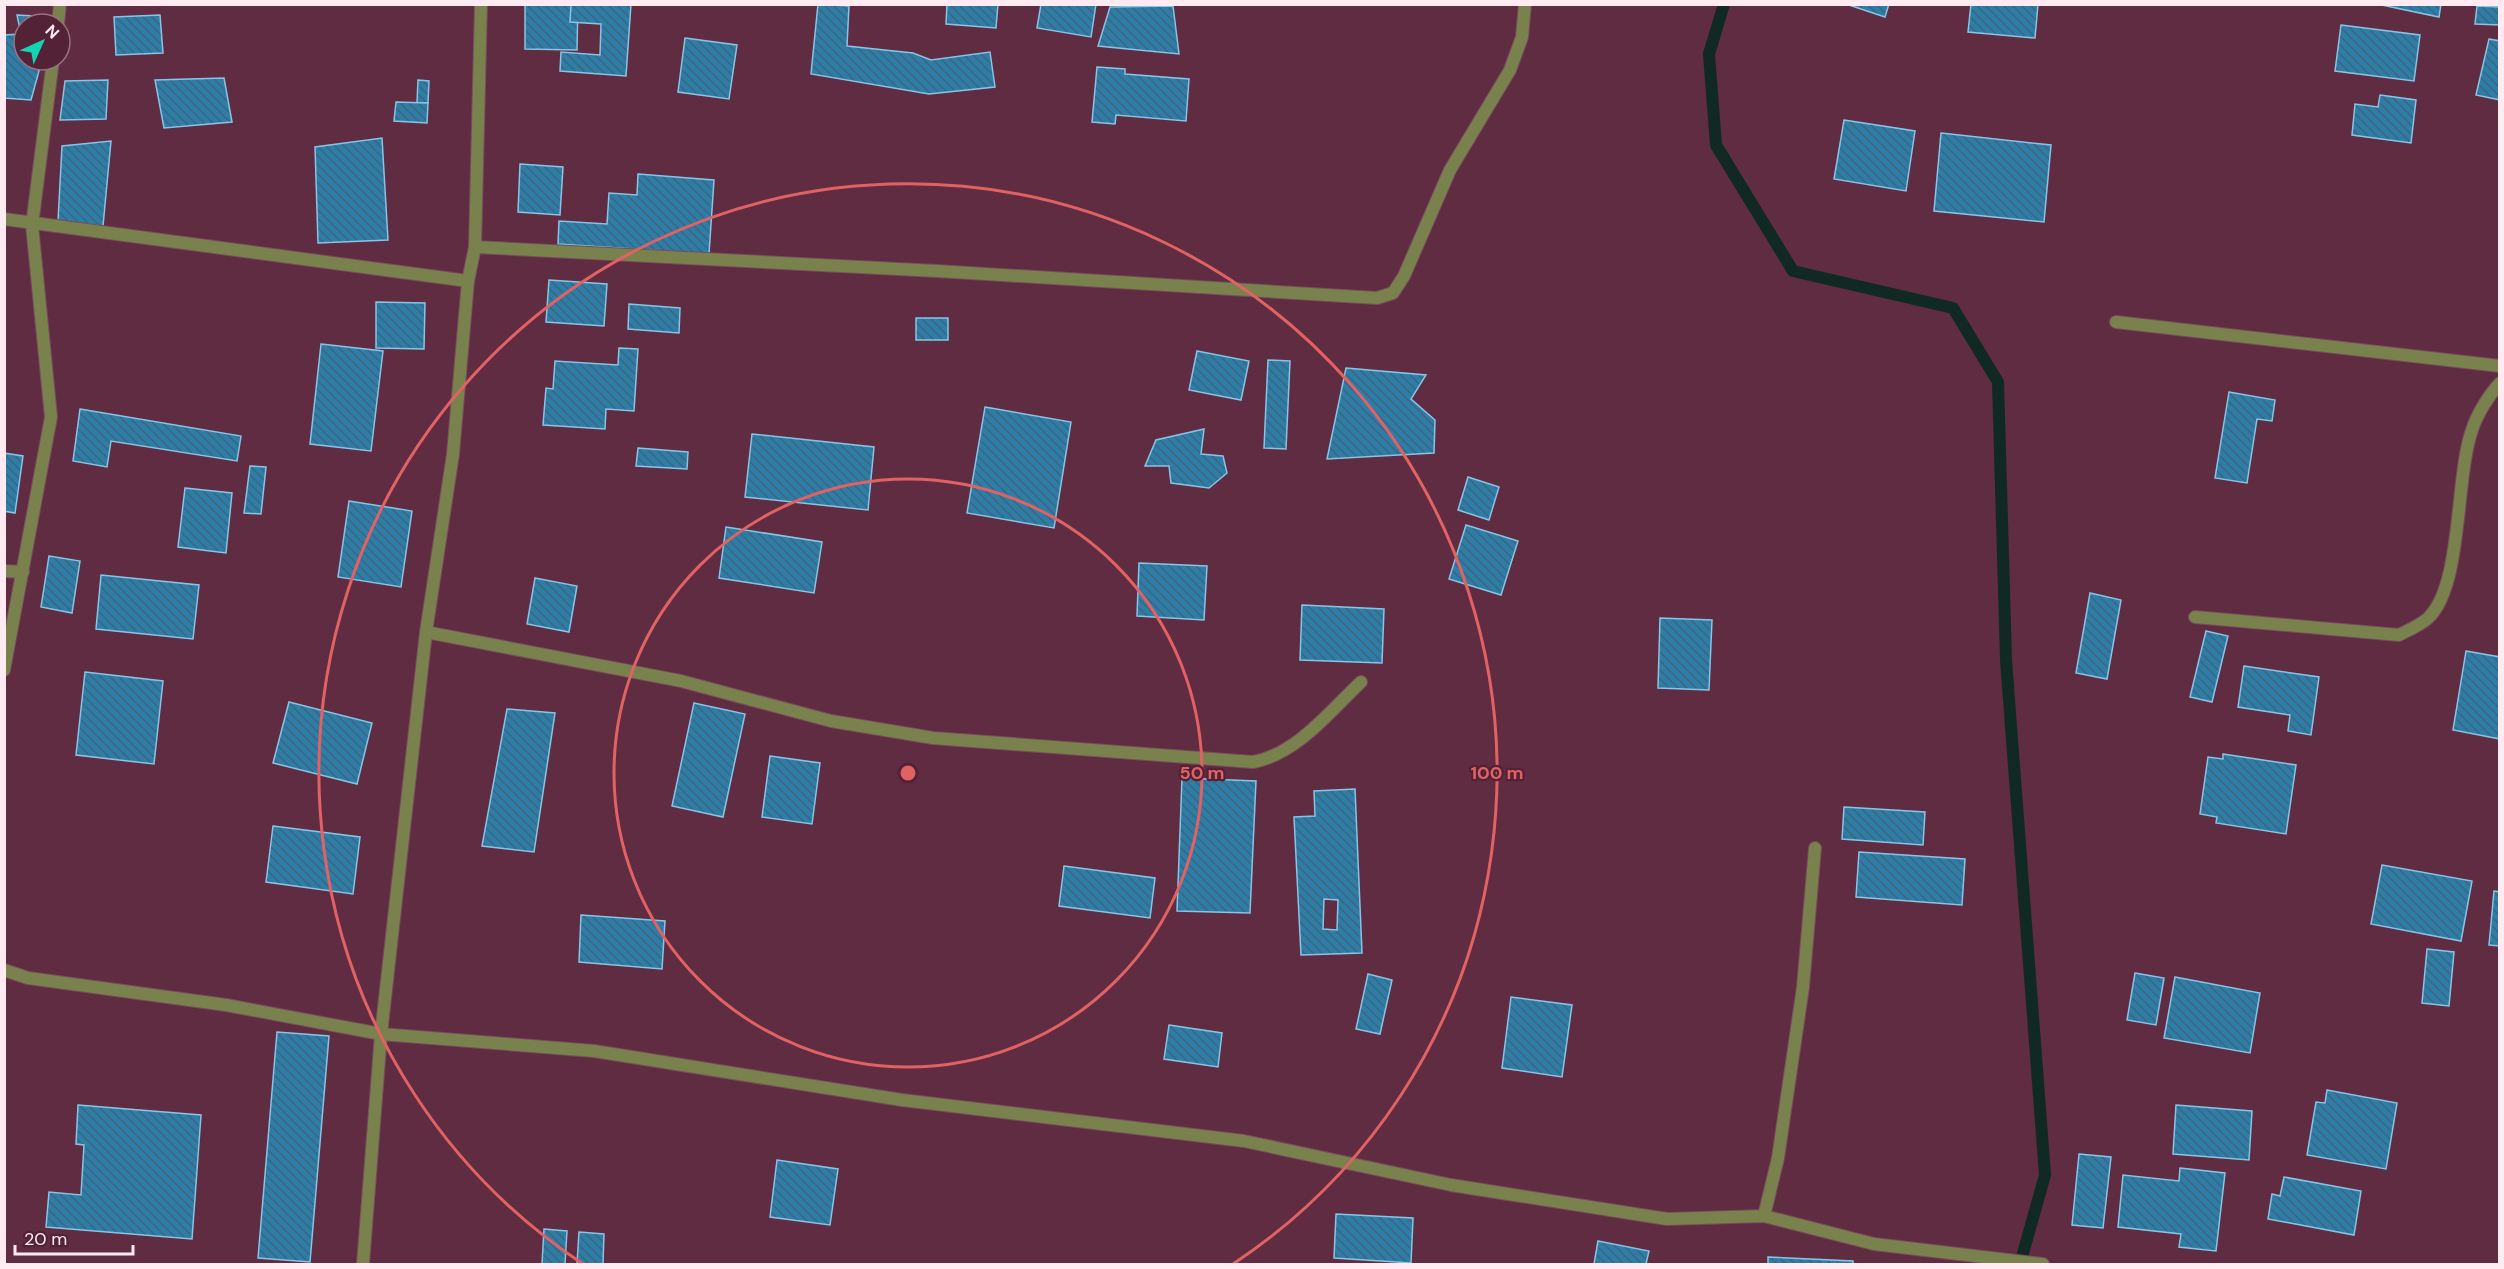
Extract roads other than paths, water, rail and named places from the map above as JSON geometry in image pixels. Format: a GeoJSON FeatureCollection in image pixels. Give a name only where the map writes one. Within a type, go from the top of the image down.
{"type":"FeatureCollection","features":[{"type":"Feature","properties":{"kind":"street"},"geometry":{"type":"LineString","coordinates":[[363,1264],[381,1034],[426,632],[453,454],[468,281],[475,247],[481,4]]}},
{"type":"Feature","properties":{"kind":"street"},"geometry":{"type":"LineString","coordinates":[[475,247],[949,271],[1377,298],[1393,293],[1404,276],[1450,170],[1510,70],[1522,37],[1525,4]]}},
{"type":"Feature","properties":{"kind":"street"},"geometry":{"type":"LineString","coordinates":[[4,670],[51,417],[32,225],[51,72]]}},
{"type":"Feature","properties":{"kind":"street"},"geometry":{"type":"LineString","coordinates":[[4,219],[32,225],[468,281]]}},
{"type":"Feature","properties":{"kind":"street"},"geometry":{"type":"LineString","coordinates":[[2116,322],[2499,366]]}},
{"type":"Feature","properties":{"kind":"street"},"geometry":{"type":"LineString","coordinates":[[2195,617],[2399,635],[2427,618],[2444,594],[2472,430],[2499,383]]}},
{"type":"Feature","properties":{"kind":"street"},"geometry":{"type":"LineString","coordinates":[[4,571],[23,572]]}},
{"type":"Feature","properties":{"kind":"street"},"geometry":{"type":"LineString","coordinates":[[426,632],[681,681],[831,721],[933,738],[1253,762],[1278,755],[1300,739],[1360,682]]}},
{"type":"Feature","properties":{"kind":"street"},"geometry":{"type":"LineString","coordinates":[[1764,1216],[1778,1158],[1803,987],[1815,848]]}},
{"type":"Feature","properties":{"kind":"street"},"geometry":{"type":"LineString","coordinates":[[4,970],[28,978],[226,1005],[381,1034],[594,1051],[902,1100],[1244,1141],[1451,1185],[1667,1219],[1764,1216],[1874,1244],[2043,1264]]}},
{"type":"Feature","properties":{"kind":"waterway"},"geometry":{"type":"LineString","coordinates":[[1724,4],[1709,54],[1716,145],[1793,271],[1953,308],[1998,382],[2006,660],[2045,1175],[2020,1264]]}}]}
